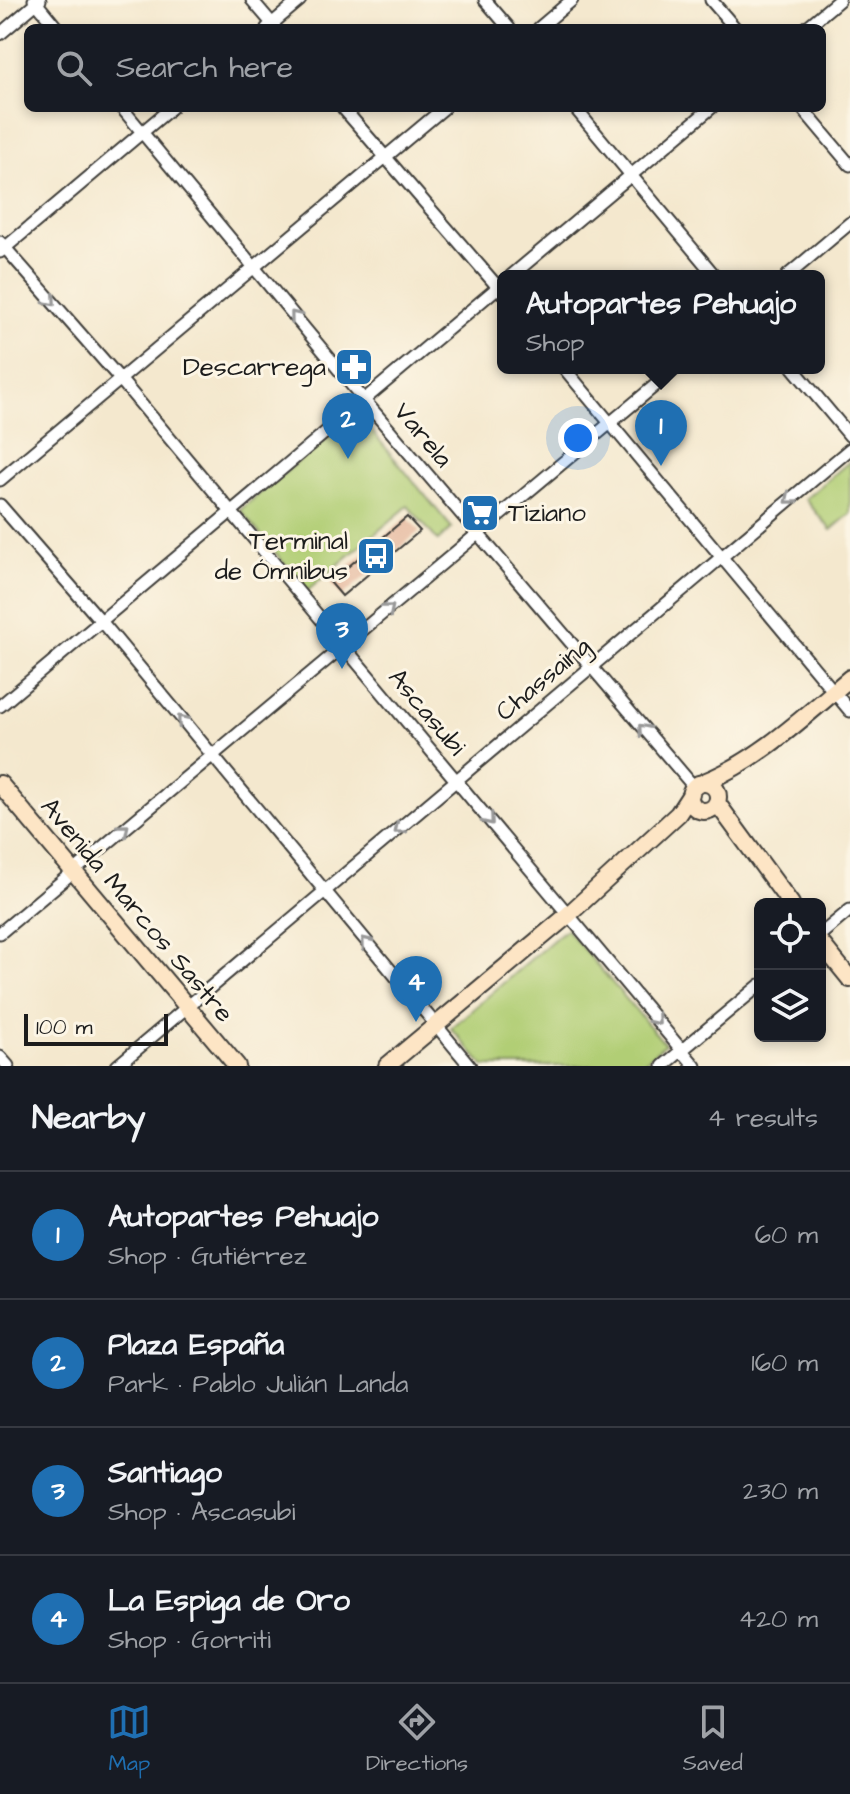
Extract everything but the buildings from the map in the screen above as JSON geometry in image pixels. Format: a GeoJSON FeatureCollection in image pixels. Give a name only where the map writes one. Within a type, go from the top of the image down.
{"type":"FeatureCollection","features":[{"type":"Feature","properties":{"kind":"main road"},"geometry":{"type":"LineString","coordinates":[[387,1066],[568,915],[645,846],[678,814],[696,788],[766,746],[850,678]]}},
{"type":"Feature","properties":{"kind":"main road"},"geometry":{"type":"LineString","coordinates":[[645,846],[711,806],[766,746]]}},
{"type":"Feature","properties":{"kind":"main road","name":"Avenida Marcos Sastre"},"geometry":{"type":"LineString","coordinates":[[0,784],[237,1066]]}},
{"type":"Feature","properties":{"kind":"main road"},"geometry":{"type":"LineString","coordinates":[[696,788],[716,789],[711,806]]}},
{"type":"Feature","properties":{"kind":"main road"},"geometry":{"type":"LineString","coordinates":[[696,788],[694,806],[711,806],[786,898]]}},
{"type":"Feature","properties":{"kind":"main road"},"geometry":{"type":"LineString","coordinates":[[826,949],[850,979]]}},
{"type":"Feature","properties":{"kind":"street"},"geometry":{"type":"LineString","coordinates":[[252,0],[270,24]]}},
{"type":"Feature","properties":{"kind":"street"},"geometry":{"type":"LineString","coordinates":[[275,24],[300,0]]}},
{"type":"Feature","properties":{"kind":"street"},"geometry":{"type":"LineString","coordinates":[[485,0],[506,24]]}},
{"type":"Feature","properties":{"kind":"street"},"geometry":{"type":"LineString","coordinates":[[544,24],[572,0]]}},
{"type":"Feature","properties":{"kind":"street"},"geometry":{"type":"LineString","coordinates":[[711,0],[732,24]]}},
{"type":"Feature","properties":{"kind":"street"},"geometry":{"type":"LineString","coordinates":[[811,24],[839,0]]}},
{"type":"Feature","properties":{"kind":"street"},"geometry":{"type":"LineString","coordinates":[[0,34],[37,1],[54,24]]}},
{"type":"Feature","properties":{"kind":"street","name":"Varela"},"geometry":{"type":"LineString","coordinates":[[125,112],[590,668],[696,788]]}},
{"type":"Feature","properties":{"kind":"street"},"geometry":{"type":"LineString","coordinates":[[2,247],[166,112]]}},
{"type":"Feature","properties":{"kind":"street"},"geometry":{"type":"LineString","coordinates":[[346,112],[497,283]]}},
{"type":"Feature","properties":{"kind":"street"},"geometry":{"type":"LineString","coordinates":[[0,480],[439,112]]}},
{"type":"Feature","properties":{"kind":"street"},"geometry":{"type":"LineString","coordinates":[[578,112],[710,270]]}},
{"type":"Feature","properties":{"kind":"street"},"geometry":{"type":"LineString","coordinates":[[518,270],[706,112]]}},
{"type":"Feature","properties":{"kind":"street"},"geometry":{"type":"LineString","coordinates":[[805,112],[850,165]]}},
{"type":"Feature","properties":{"kind":"street"},"geometry":{"type":"LineString","coordinates":[[794,270],[850,223]]}},
{"type":"Feature","properties":{"kind":"street","name":"Ascasubi"},"geometry":{"type":"LineString","coordinates":[[2,247],[120,379],[695,1066]]}},
{"type":"Feature","properties":{"kind":"street"},"geometry":{"type":"LineString","coordinates":[[0,706],[497,291]]}},
{"type":"Feature","properties":{"kind":"street"},"geometry":{"type":"LineString","coordinates":[[569,374],[850,711]]}},
{"type":"Feature","properties":{"kind":"street"},"geometry":{"type":"LineString","coordinates":[[0,933],[669,374]]}},
{"type":"Feature","properties":{"kind":"street"},"geometry":{"type":"LineString","coordinates":[[798,374],[850,436]]}},
{"type":"Feature","properties":{"kind":"street","name":"Chassaing"},"geometry":{"type":"LineString","coordinates":[[117,1066],[850,449]]}},
{"type":"Feature","properties":{"kind":"street"},"geometry":{"type":"LineString","coordinates":[[0,505],[101,621],[470,1066]]}},
{"type":"Feature","properties":{"kind":"street"},"geometry":{"type":"LineString","coordinates":[[826,930],[850,910]]}},
{"type":"Feature","properties":{"kind":"street"},"geometry":{"type":"LineString","coordinates":[[663,1066],[754,990]]}},
{"type":"Feature","properties":{"kind":"street"},"geometry":{"type":"LineString","coordinates":[[0,1057],[8,1066]]}},
{"type":"Feature","properties":{"kind":"green space"},"geometry":{"type":"Polygon","coordinates":[[[357,413],[452,528],[438,541],[408,506],[307,591],[240,510],[357,413]]]}},
{"type":"Feature","properties":{"kind":"green space"},"geometry":{"type":"Polygon","coordinates":[[[850,461],[850,514],[831,530],[805,499],[850,461]]]}},
{"type":"Feature","properties":{"kind":"green space"},"geometry":{"type":"Polygon","coordinates":[[[566,929],[665,1044],[639,1066],[484,1066],[451,1028],[566,929]]]}},
{"type":"Feature","properties":{"kind":"place","name":"Descarrega"},"geometry":{"type":"Point","coordinates":[354,367]}},
{"type":"Feature","properties":{"kind":"place","name":"Plaza España"},"geometry":{"type":"Point","coordinates":[348,459]}},
{"type":"Feature","properties":{"kind":"place","name":"Autopartes Pehuajo"},"geometry":{"type":"Point","coordinates":[661,466]}},
{"type":"Feature","properties":{"kind":"place","name":"Tiziano"},"geometry":{"type":"Point","coordinates":[480,513]}},
{"type":"Feature","properties":{"kind":"place","name":"Terminal de Ómnibus"},"geometry":{"type":"Point","coordinates":[376,556]}},
{"type":"Feature","properties":{"kind":"place","name":"Santiago"},"geometry":{"type":"Point","coordinates":[342,669]}},
{"type":"Feature","properties":{"kind":"place","name":"La Espiga de Oro"},"geometry":{"type":"Point","coordinates":[416,1022]}}]}
